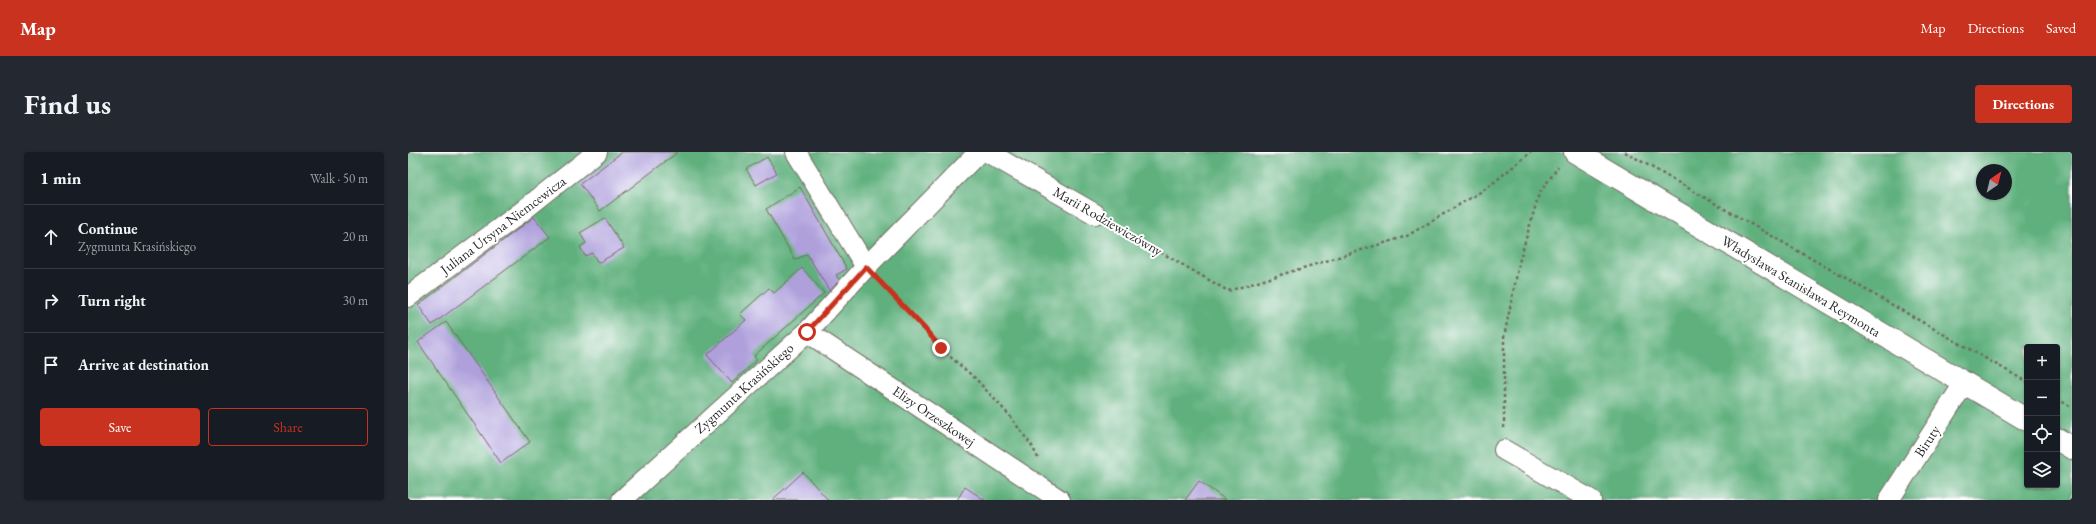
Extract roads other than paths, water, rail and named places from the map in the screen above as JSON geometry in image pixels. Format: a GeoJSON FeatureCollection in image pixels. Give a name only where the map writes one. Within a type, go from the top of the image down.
{"type":"FeatureCollection","features":[{"type":"Feature","properties":{"kind":"street","name":"Juliana Ursyna Niemcewicza"},"geometry":{"type":"LineString","coordinates":[[408,297],[520,213],[597,152]]}},
{"type":"Feature","properties":{"kind":"street"},"geometry":{"type":"LineString","coordinates":[[796,152],[866,267]]}},
{"type":"Feature","properties":{"kind":"street","name":"Zygmunta Krasińskiego"},"geometry":{"type":"LineString","coordinates":[[622,500],[807,332],[866,267],[980,152]]}},
{"type":"Feature","properties":{"kind":"street","name":"Marii Rodziewiczówny"},"geometry":{"type":"LineString","coordinates":[[987,152],[1095,214]]}},
{"type":"Feature","properties":{"kind":"street","name":"Władysława Stanisława Reymonta"},"geometry":{"type":"LineString","coordinates":[[1568,158],[1965,382],[2024,418]]}},
{"type":"Feature","properties":{"kind":"street","name":"Elizy Orzeszkowej"},"geometry":{"type":"LineString","coordinates":[[807,332],[1060,500]]}},
{"type":"Feature","properties":{"kind":"street","name":"Biruty"},"geometry":{"type":"LineString","coordinates":[[1889,500],[1965,382]]}},
{"type":"Feature","properties":{"kind":"street"},"geometry":{"type":"LineString","coordinates":[[2060,441],[2072,448]]}},
{"type":"Feature","properties":{"kind":"street"},"geometry":{"type":"LineString","coordinates":[[1504,450],[1591,500]]}}]}
